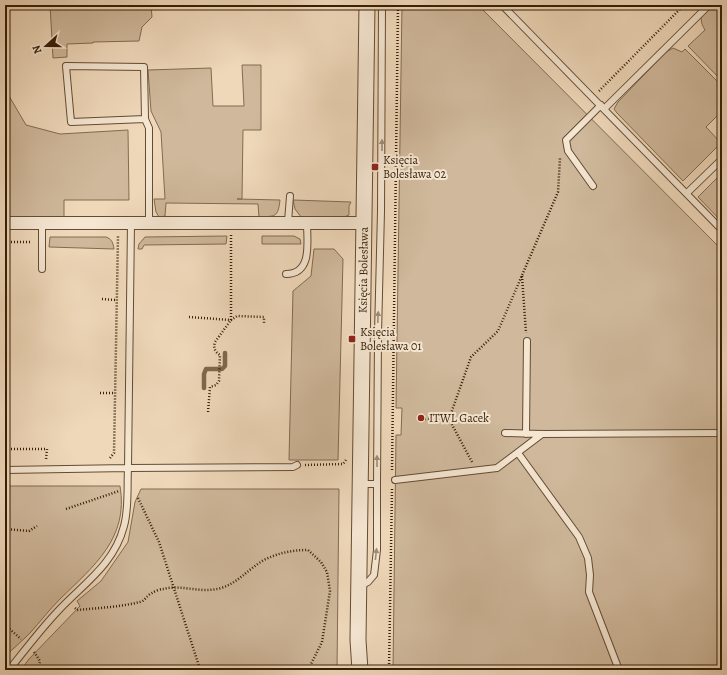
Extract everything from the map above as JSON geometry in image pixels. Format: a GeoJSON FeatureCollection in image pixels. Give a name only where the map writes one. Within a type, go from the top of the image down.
{"type":"FeatureCollection","features":[{"type":"Feature","properties":{"kind":"street","name":"Księcia Bolesława"},"geometry":{"type":"LineString","coordinates":[[360,670],[358,640],[368,5]]}},
{"type":"Feature","properties":{"kind":"street"},"geometry":{"type":"LineString","coordinates":[[5,223],[42,228],[131,228],[149,222],[365,223]]}},
{"type":"Feature","properties":{"kind":"street","name":"Księcia Bolesława"},"geometry":{"type":"LineString","coordinates":[[359,608],[364,626],[370,670]]}},
{"type":"Feature","properties":{"kind":"lane"},"geometry":{"type":"LineString","coordinates":[[360,586],[368,582],[374,575],[377,550],[382,5]]}},
{"type":"Feature","properties":{"kind":"lane"},"geometry":{"type":"LineString","coordinates":[[502,5],[722,230]]}},
{"type":"Feature","properties":{"kind":"lane"},"geometry":{"type":"LineString","coordinates":[[593,186],[568,151],[566,140],[709,5]]}},
{"type":"Feature","properties":{"kind":"lane"},"geometry":{"type":"LineString","coordinates":[[145,119],[71,122],[66,66],[144,66],[145,119],[149,128],[149,222]]}},
{"type":"Feature","properties":{"kind":"lane"},"geometry":{"type":"LineString","coordinates":[[686,194],[722,158]]}},
{"type":"Feature","properties":{"kind":"lane"},"geometry":{"type":"LineString","coordinates":[[288,222],[290,196]]}},
{"type":"Feature","properties":{"kind":"lane"},"geometry":{"type":"LineString","coordinates":[[286,274],[296,273],[301,270],[305,264],[307,223]]}},
{"type":"Feature","properties":{"kind":"lane"},"geometry":{"type":"LineString","coordinates":[[42,228],[42,268]]}},
{"type":"Feature","properties":{"kind":"lane"},"geometry":{"type":"LineString","coordinates":[[9,670],[59,610],[94,577],[109,558],[120,540],[127,507],[131,228]]}},
{"type":"Feature","properties":{"kind":"lane"},"geometry":{"type":"LineString","coordinates":[[526,434],[527,341]]}},
{"type":"Feature","properties":{"kind":"lane"},"geometry":{"type":"LineString","coordinates":[[505,433],[722,433]]}},
{"type":"Feature","properties":{"kind":"lane"},"geometry":{"type":"LineString","coordinates":[[395,480],[497,468],[542,434]]}},
{"type":"Feature","properties":{"kind":"lane"},"geometry":{"type":"LineString","coordinates":[[518,453],[579,537],[588,558],[590,575],[589,592],[619,670]]}},
{"type":"Feature","properties":{"kind":"lane"},"geometry":{"type":"LineString","coordinates":[[5,470],[293,467],[297,465]]}},
{"type":"Feature","properties":{"kind":"lane"},"geometry":{"type":"LineString","coordinates":[[361,484],[377,484]]}},
{"type":"Feature","properties":{"kind":"path"},"geometry":{"type":"LineString","coordinates":[[392,474],[398,5]]}},
{"type":"Feature","properties":{"kind":"path"},"geometry":{"type":"LineString","coordinates":[[592,97],[684,5]]}},
{"type":"Feature","properties":{"kind":"path"},"geometry":{"type":"LineString","coordinates":[[477,470],[449,419],[471,357],[498,330],[558,192],[560,157]]}},
{"type":"Feature","properties":{"kind":"path"},"geometry":{"type":"LineString","coordinates":[[5,242],[33,242],[33,234],[42,228]]}},
{"type":"Feature","properties":{"kind":"path"},"geometry":{"type":"LineString","coordinates":[[110,459],[114,453],[118,234],[131,228]]}},
{"type":"Feature","properties":{"kind":"path"},"geometry":{"type":"LineString","coordinates":[[224,233],[231,233],[231,320]]}},
{"type":"Feature","properties":{"kind":"path"},"geometry":{"type":"LineString","coordinates":[[522,276],[527,341]]}},
{"type":"Feature","properties":{"kind":"path"},"geometry":{"type":"LineString","coordinates":[[102,299],[116,300]]}},
{"type":"Feature","properties":{"kind":"path"},"geometry":{"type":"LineString","coordinates":[[208,412],[210,387],[216,385],[219,381],[220,372],[220,355],[214,349],[215,342],[231,320],[237,316],[264,317],[264,324]]}},
{"type":"Feature","properties":{"kind":"path"},"geometry":{"type":"LineString","coordinates":[[189,317],[231,320]]}},
{"type":"Feature","properties":{"kind":"path"},"geometry":{"type":"LineString","coordinates":[[100,393],[115,393]]}},
{"type":"Feature","properties":{"kind":"path"},"geometry":{"type":"LineString","coordinates":[[425,418],[449,419]]}},
{"type":"Feature","properties":{"kind":"path"},"geometry":{"type":"LineString","coordinates":[[5,449],[47,449],[46,459],[54,459]]}},
{"type":"Feature","properties":{"kind":"path"},"geometry":{"type":"LineString","coordinates":[[297,465],[343,464]]}},
{"type":"Feature","properties":{"kind":"path"},"geometry":{"type":"LineString","coordinates":[[389,670],[392,489]]}},
{"type":"Feature","properties":{"kind":"path"},"geometry":{"type":"LineString","coordinates":[[66,510],[122,490]]}},
{"type":"Feature","properties":{"kind":"path"},"geometry":{"type":"LineString","coordinates":[[138,497],[159,542],[199,670]]}},
{"type":"Feature","properties":{"kind":"path"},"geometry":{"type":"LineString","coordinates":[[5,529],[29,531],[37,526]]}},
{"type":"Feature","properties":{"kind":"path"},"geometry":{"type":"LineString","coordinates":[[68,601],[77,610],[143,602],[152,592],[163,588],[174,587],[197,590],[220,588],[234,583],[264,560],[288,551],[308,550],[321,562],[327,572],[330,591],[322,642],[308,670]]}},
{"type":"Feature","properties":{"kind":"path"},"geometry":{"type":"LineString","coordinates":[[5,624],[29,645],[40,660],[38,670]]}},
{"type":"Feature","properties":{"kind":"shaded area"},"geometry":{"type":"Polygon","coordinates":[[[50,5],[151,5],[152,17],[142,27],[139,41],[67,44],[67,57],[53,58],[50,5]]]}},
{"type":"Feature","properties":{"kind":"shaded area"},"geometry":{"type":"Polygon","coordinates":[[[402,5],[478,5],[722,250],[722,670],[393,670],[396,435],[401,435],[402,408],[396,408],[402,5]]]}},
{"type":"Feature","properties":{"kind":"shaded area"},"geometry":{"type":"Polygon","coordinates":[[[712,5],[722,5],[722,81],[688,46],[705,30],[701,22],[701,18],[706,10],[712,5]]]}},
{"type":"Feature","properties":{"kind":"shaded area"},"geometry":{"type":"Polygon","coordinates":[[[5,32],[9,96],[26,125],[60,134],[128,130],[129,200],[64,200],[64,217],[5,218],[5,32]]]}},
{"type":"Feature","properties":{"kind":"shaded area"},"geometry":{"type":"Polygon","coordinates":[[[673,48],[682,52],[685,49],[722,86],[722,111],[706,127],[721,143],[683,181],[614,109],[618,102],[666,52],[673,48]]]}},
{"type":"Feature","properties":{"kind":"shaded area"},"geometry":{"type":"Polygon","coordinates":[[[242,65],[261,65],[261,130],[243,130],[242,199],[237,199],[280,200],[277,213],[272,216],[259,217],[258,204],[166,203],[165,216],[159,217],[156,212],[154,199],[165,199],[161,132],[151,111],[148,70],[211,68],[213,106],[244,106],[242,65]]]}},
{"type":"Feature","properties":{"kind":"shaded area"},"geometry":{"type":"Polygon","coordinates":[[[722,173],[722,222],[698,197],[722,173]]]}},
{"type":"Feature","properties":{"kind":"shaded area"},"geometry":{"type":"Polygon","coordinates":[[[293,200],[351,202],[349,206],[349,215],[344,217],[301,217],[295,209],[293,200]]]}},
{"type":"Feature","properties":{"kind":"shaded area"},"geometry":{"type":"Polygon","coordinates":[[[227,236],[226,244],[144,245],[142,249],[138,249],[139,244],[145,237],[227,236]]]}},
{"type":"Feature","properties":{"kind":"shaded area"},"geometry":{"type":"Polygon","coordinates":[[[262,236],[294,236],[300,239],[301,244],[262,244],[262,236]]]}},
{"type":"Feature","properties":{"kind":"shaded area"},"geometry":{"type":"Polygon","coordinates":[[[50,237],[106,237],[112,242],[114,249],[49,247],[50,237]]]}},
{"type":"Feature","properties":{"kind":"shaded area"},"geometry":{"type":"Polygon","coordinates":[[[314,249],[334,249],[343,259],[338,460],[289,460],[293,291],[311,276],[314,249]]]}},
{"type":"Feature","properties":{"kind":"shaded area"},"geometry":{"type":"Polygon","coordinates":[[[5,486],[120,486],[121,504],[119,521],[114,536],[106,550],[85,575],[56,603],[30,633],[5,656],[5,486]]]}},
{"type":"Feature","properties":{"kind":"shaded area"},"geometry":{"type":"Polygon","coordinates":[[[141,489],[339,489],[337,670],[21,670],[29,659],[80,606],[77,601],[101,581],[128,542],[135,502],[141,489]]]}},
{"type":"Feature","properties":{"kind":"waterway"},"geometry":{"type":"LineString","coordinates":[[204,388],[204,374],[206,369],[222,369],[225,366],[225,353]]}},
{"type":"Feature","properties":{"kind":"place","name":"Księcia Bolesława 02"},"geometry":{"type":"Point","coordinates":[375,167]}},
{"type":"Feature","properties":{"kind":"place","name":"Księcia Bolesława 01"},"geometry":{"type":"Point","coordinates":[352,339]}},
{"type":"Feature","properties":{"kind":"place","name":"ITWL Gacek"},"geometry":{"type":"Point","coordinates":[421,418]}}]}
